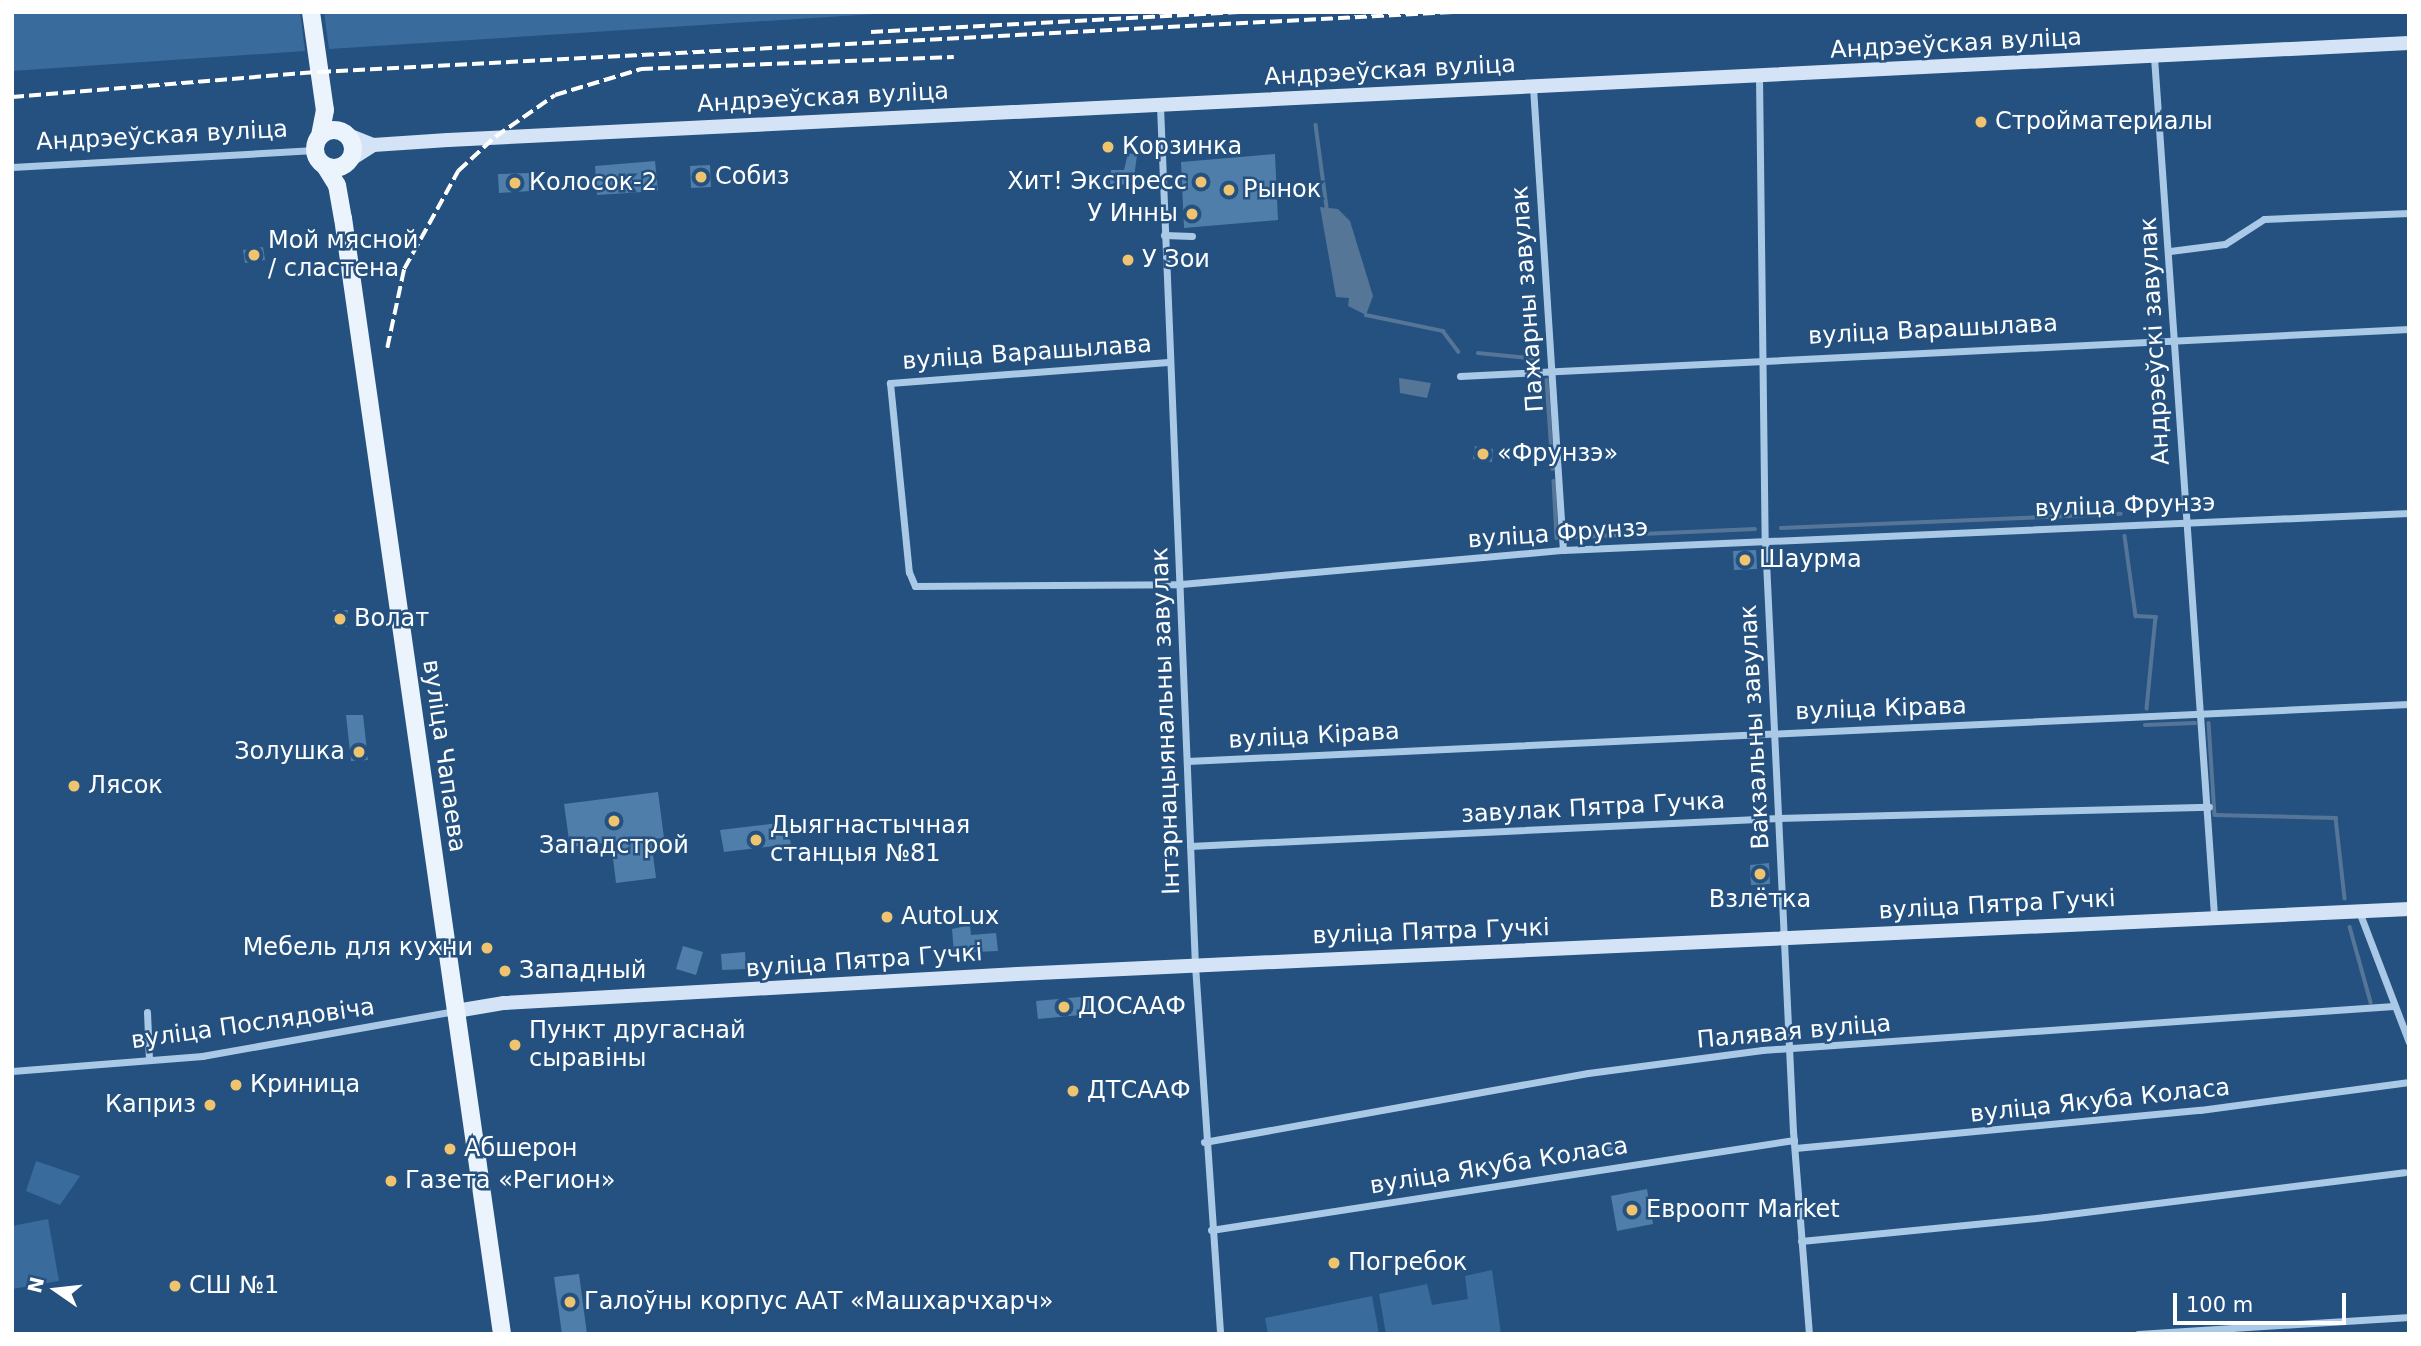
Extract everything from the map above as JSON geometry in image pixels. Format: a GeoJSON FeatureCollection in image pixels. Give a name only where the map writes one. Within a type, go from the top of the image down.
{"type":"FeatureCollection","features":[{"type":"Feature","properties":{"kind":"main road"},"geometry":{"type":"LineString","coordinates":[[311,12],[325,110],[317,143]]}},
{"type":"Feature","properties":{"kind":"main road","name":"Андрэеўская вуліца"},"geometry":{"type":"LineString","coordinates":[[345,133],[373,145],[2409,43]]}},
{"type":"Feature","properties":{"kind":"main road"},"geometry":{"type":"LineString","coordinates":[[325,110],[353,147],[337,185]]}},
{"type":"Feature","properties":{"kind":"main road"},"geometry":{"type":"LineString","coordinates":[[317,143],[345,133]]}},
{"type":"Feature","properties":{"kind":"main road","name":"вуліца Чапаева"},"geometry":{"type":"LineString","coordinates":[[317,143],[325,166],[337,185],[502,1334]]}},
{"type":"Feature","properties":{"kind":"main road"},"geometry":{"type":"LineString","coordinates":[[325,166],[348,161],[373,145]]}},
{"type":"Feature","properties":{"kind":"main road","name":"вуліца Пятра Гучкі"},"geometry":{"type":"LineString","coordinates":[[456,1011],[504,1003],[1195,965],[1785,940],[2214,916],[2360,914],[2409,909]]}},
{"type":"Feature","properties":{"kind":"street","name":"Андрэеўскі завулак"},"geometry":{"type":"LineString","coordinates":[[2154,57],[2170,251],[2185,523],[2214,916]]}},
{"type":"Feature","properties":{"kind":"street","name":"Вакзальны завулак"},"geometry":{"type":"LineString","coordinates":[[1759,76],[1765,540],[1794,1144],[1809,1334]]}},
{"type":"Feature","properties":{"kind":"street","name":"Пажарны завулак"},"geometry":{"type":"LineString","coordinates":[[1533,86],[1563,551]]}},
{"type":"Feature","properties":{"kind":"street","name":"Інтэрнацыянальны завулак"},"geometry":{"type":"LineString","coordinates":[[1160,106],[1168,362],[1181,584],[1195,965],[1204,1142],[1220,1334]]}},
{"type":"Feature","properties":{"kind":"street","name":"Андрэеўская вуліца"},"geometry":{"type":"LineString","coordinates":[[12,167],[317,143]]}},
{"type":"Feature","properties":{"kind":"street"},"geometry":{"type":"LineString","coordinates":[[2170,251],[2225,244],[2264,219],[2409,214]]}},
{"type":"Feature","properties":{"kind":"street"},"geometry":{"type":"LineString","coordinates":[[1164,235],[1192,236]]}},
{"type":"Feature","properties":{"kind":"street","name":"вуліца Варашылава"},"geometry":{"type":"LineString","coordinates":[[1460,376],[1551,368],[2409,329]]}},
{"type":"Feature","properties":{"kind":"street","name":"вуліца Варашылава"},"geometry":{"type":"LineString","coordinates":[[890,383],[1168,362]]}},
{"type":"Feature","properties":{"kind":"street","name":"вуліца Фрунзэ"},"geometry":{"type":"LineString","coordinates":[[890,383],[909,572],[915,586],[1181,584],[1563,551],[2409,513]]}},
{"type":"Feature","properties":{"kind":"street","name":"вуліца Кірава"},"geometry":{"type":"LineString","coordinates":[[1187,761],[2198,716],[2409,704]]}},
{"type":"Feature","properties":{"kind":"street","name":"завулак Пятра Гучка"},"geometry":{"type":"LineString","coordinates":[[1190,846],[1778,818],[2208,807]]}},
{"type":"Feature","properties":{"kind":"street"},"geometry":{"type":"LineString","coordinates":[[2360,914],[2409,1042]]}},
{"type":"Feature","properties":{"kind":"street","name":"Палявая вуліца"},"geometry":{"type":"LineString","coordinates":[[1204,1142],[1588,1073],[1789,1051],[2393,1006]]}},
{"type":"Feature","properties":{"kind":"street","name":"вуліца Послядовіча"},"geometry":{"type":"LineString","coordinates":[[12,1072],[202,1056],[456,1011]]}},
{"type":"Feature","properties":{"kind":"street"},"geometry":{"type":"LineString","coordinates":[[147,1012],[149,1060]]}},
{"type":"Feature","properties":{"kind":"street","name":"вуліца Якуба Коласа"},"geometry":{"type":"LineString","coordinates":[[1211,1230],[1794,1144],[2173,1113],[2409,1082]]}},
{"type":"Feature","properties":{"kind":"street"},"geometry":{"type":"LineString","coordinates":[[1801,1241],[2045,1217],[2404,1172]]}},
{"type":"Feature","properties":{"kind":"street"},"geometry":{"type":"LineString","coordinates":[[2137,1334],[2409,1317]]}},
{"type":"Feature","properties":{"kind":"shaded area"},"geometry":{"type":"Polygon","coordinates":[[[12,12],[300,12],[305,51],[12,71],[12,12]]]}},
{"type":"Feature","properties":{"kind":"shaded area"},"geometry":{"type":"Polygon","coordinates":[[[324,12],[906,12],[329,49],[324,12]]]}},
{"type":"Feature","properties":{"kind":"shaded area"},"geometry":{"type":"Polygon","coordinates":[[[1320,207],[1338,209],[1350,221],[1373,296],[1366,315],[1348,306],[1349,298],[1336,297],[1320,207]]]}},
{"type":"Feature","properties":{"kind":"shaded area"},"geometry":{"type":"Polygon","coordinates":[[[1399,378],[1431,383],[1427,398],[1400,393],[1399,378]]]}},
{"type":"Feature","properties":{"kind":"shaded area"},"geometry":{"type":"Polygon","coordinates":[[[36,1161],[80,1176],[60,1205],[26,1191],[36,1161]]]}},
{"type":"Feature","properties":{"kind":"shaded area"},"geometry":{"type":"Polygon","coordinates":[[[48,1219],[59,1281],[12,1289],[12,1226],[48,1219]]]}},
{"type":"Feature","properties":{"kind":"shaded area"},"geometry":{"type":"Polygon","coordinates":[[[1492,1270],[1501,1334],[1386,1334],[1379,1294],[1427,1284],[1432,1305],[1468,1299],[1465,1276],[1492,1270]]]}},
{"type":"Feature","properties":{"kind":"shaded area"},"geometry":{"type":"Polygon","coordinates":[[[1372,1296],[1379,1334],[1268,1334],[1265,1318],[1372,1296]]]}},
{"type":"Feature","properties":{"kind":"building"},"geometry":{"type":"Polygon","coordinates":[[[1128,153],[1137,155],[1133,185],[1110,184],[1111,170],[1124,170],[1128,153]]]}},
{"type":"Feature","properties":{"kind":"building","name":"Рынок"},"geometry":{"type":"Polygon","coordinates":[[[1275,154],[1278,220],[1184,228],[1181,162],[1275,154]]]}},
{"type":"Feature","properties":{"kind":"building"},"geometry":{"type":"Polygon","coordinates":[[[655,161],[658,191],[597,195],[595,166],[655,161]]]}},
{"type":"Feature","properties":{"kind":"building","name":"Собиз"},"geometry":{"type":"Polygon","coordinates":[[[710,165],[711,187],[691,188],[690,166],[710,165]]]}},
{"type":"Feature","properties":{"kind":"building","name":"Колосок-2"},"geometry":{"type":"Polygon","coordinates":[[[530,173],[531,191],[499,193],[498,174],[530,173]]]}},
{"type":"Feature","properties":{"kind":"building","name":"Мой мясной / сластена"},"geometry":{"type":"Polygon","coordinates":[[[263,247],[265,260],[245,263],[243,250],[263,247]]]}},
{"type":"Feature","properties":{"kind":"building","name":"«Фрунзэ»"},"geometry":{"type":"Polygon","coordinates":[[[1475,446],[1493,449],[1492,462],[1473,459],[1475,446]]]}},
{"type":"Feature","properties":{"kind":"building","name":"Шаурма"},"geometry":{"type":"Polygon","coordinates":[[[1756,550],[1757,569],[1734,570],[1733,551],[1756,550]]]}},
{"type":"Feature","properties":{"kind":"building","name":"Волат"},"geometry":{"type":"Polygon","coordinates":[[[333,610],[348,610],[347,627],[333,627],[333,610]]]}},
{"type":"Feature","properties":{"kind":"building"},"geometry":{"type":"Polygon","coordinates":[[[346,715],[363,715],[368,760],[351,761],[346,715]]]}},
{"type":"Feature","properties":{"kind":"building","name":"Западстрой"},"geometry":{"type":"Polygon","coordinates":[[[658,792],[664,838],[651,839],[656,878],[616,883],[611,842],[570,847],[564,804],[658,792]]]}},
{"type":"Feature","properties":{"kind":"building","name":"Дыягнастычная станцыя №81"},"geometry":{"type":"Polygon","coordinates":[[[779,823],[781,836],[789,835],[791,844],[724,852],[720,830],[779,823]]]}},
{"type":"Feature","properties":{"kind":"building","name":"Взлётка"},"geometry":{"type":"Polygon","coordinates":[[[1769,863],[1770,884],[1751,885],[1750,865],[1769,863]]]}},
{"type":"Feature","properties":{"kind":"building"},"geometry":{"type":"Polygon","coordinates":[[[970,925],[971,935],[996,933],[998,951],[954,953],[952,929],[970,925]]]}},
{"type":"Feature","properties":{"kind":"building"},"geometry":{"type":"Polygon","coordinates":[[[683,946],[703,952],[696,975],[676,969],[683,946]]]}},
{"type":"Feature","properties":{"kind":"building"},"geometry":{"type":"Polygon","coordinates":[[[745,952],[746,969],[722,970],[721,954],[745,952]]]}},
{"type":"Feature","properties":{"kind":"building","name":"ДОСААФ"},"geometry":{"type":"Polygon","coordinates":[[[1090,996],[1091,1014],[1038,1019],[1036,1001],[1090,996]]]}},
{"type":"Feature","properties":{"kind":"building"},"geometry":{"type":"Polygon","coordinates":[[[1617,1139],[1618,1146],[1624,1144],[1625,1154],[1609,1157],[1606,1142],[1617,1139]]]}},
{"type":"Feature","properties":{"kind":"building","name":"Евроопт Market"},"geometry":{"type":"Polygon","coordinates":[[[1647,1189],[1653,1224],[1617,1231],[1611,1196],[1647,1189]]]}},
{"type":"Feature","properties":{"kind":"building","name":"Галоўны корпус ААТ «Машхарчхарч»"},"geometry":{"type":"Polygon","coordinates":[[[579,1274],[587,1334],[562,1334],[554,1277],[579,1274]]]}},
{"type":"Feature","properties":{"kind":"waterway"},"geometry":{"type":"LineString","coordinates":[[1316,125],[1327,207]]}},
{"type":"Feature","properties":{"kind":"waterway"},"geometry":{"type":"LineString","coordinates":[[1366,315],[1443,331],[1459,352]]}},
{"type":"Feature","properties":{"kind":"waterway"},"geometry":{"type":"LineString","coordinates":[[1478,353],[1540,359]]}},
{"type":"Feature","properties":{"kind":"waterway"},"geometry":{"type":"LineString","coordinates":[[1547,380],[1553,469]]}},
{"type":"Feature","properties":{"kind":"waterway"},"geometry":{"type":"LineString","coordinates":[[1554,481],[1557,538]]}},
{"type":"Feature","properties":{"kind":"waterway"},"geometry":{"type":"LineString","coordinates":[[1781,528],[2121,514]]}},
{"type":"Feature","properties":{"kind":"waterway"},"geometry":{"type":"LineString","coordinates":[[1574,537],[1755,529]]}},
{"type":"Feature","properties":{"kind":"waterway"},"geometry":{"type":"LineString","coordinates":[[2125,536],[2136,616],[2156,617],[2147,709]]}},
{"type":"Feature","properties":{"kind":"waterway"},"geometry":{"type":"LineString","coordinates":[[2145,725],[2195,723]]}},
{"type":"Feature","properties":{"kind":"waterway"},"geometry":{"type":"LineString","coordinates":[[2209,723],[2215,815],[2336,818],[2345,898]]}},
{"type":"Feature","properties":{"kind":"waterway"},"geometry":{"type":"LineString","coordinates":[[2350,927],[2371,1002]]}},
{"type":"Feature","properties":{"kind":"railway"},"geometry":{"type":"LineString","coordinates":[[871,32],[1243,12]]}},
{"type":"Feature","properties":{"kind":"railway"},"geometry":{"type":"LineString","coordinates":[[12,97],[319,72],[1452,12]]}},
{"type":"Feature","properties":{"kind":"railway"},"geometry":{"type":"LineString","coordinates":[[387,348],[404,269],[458,171],[495,137],[555,95],[641,69],[954,57]]}},
{"type":"Feature","properties":{"kind":"place","name":"Стройматериалы"},"geometry":{"type":"Point","coordinates":[1981,122]}},
{"type":"Feature","properties":{"kind":"place","name":"Корзинка"},"geometry":{"type":"Point","coordinates":[1108,147]}},
{"type":"Feature","properties":{"kind":"place","name":"Собиз"},"geometry":{"type":"Point","coordinates":[701,177]}},
{"type":"Feature","properties":{"kind":"place","name":"Хит! Экспресс"},"geometry":{"type":"Point","coordinates":[1201,182]}},
{"type":"Feature","properties":{"kind":"place","name":"Колосок-2"},"geometry":{"type":"Point","coordinates":[515,183]}},
{"type":"Feature","properties":{"kind":"place","name":"Рынок"},"geometry":{"type":"Point","coordinates":[1229,190]}},
{"type":"Feature","properties":{"kind":"place","name":"У Инны"},"geometry":{"type":"Point","coordinates":[1192,214]}},
{"type":"Feature","properties":{"kind":"place","name":"Мой мясной / сластена"},"geometry":{"type":"Point","coordinates":[254,255]}},
{"type":"Feature","properties":{"kind":"place","name":"У Зои"},"geometry":{"type":"Point","coordinates":[1128,260]}},
{"type":"Feature","properties":{"kind":"place","name":"«Фрунзэ»"},"geometry":{"type":"Point","coordinates":[1483,454]}},
{"type":"Feature","properties":{"kind":"place","name":"Шаурма"},"geometry":{"type":"Point","coordinates":[1745,560]}},
{"type":"Feature","properties":{"kind":"place","name":"Волат"},"geometry":{"type":"Point","coordinates":[340,619]}},
{"type":"Feature","properties":{"kind":"place","name":"Золушка"},"geometry":{"type":"Point","coordinates":[359,752]}},
{"type":"Feature","properties":{"kind":"place","name":"Лясок"},"geometry":{"type":"Point","coordinates":[74,786]}},
{"type":"Feature","properties":{"kind":"place","name":"Западстрой"},"geometry":{"type":"Point","coordinates":[614,821]}},
{"type":"Feature","properties":{"kind":"place","name":"Дыягнастычная станцыя №81"},"geometry":{"type":"Point","coordinates":[756,840]}},
{"type":"Feature","properties":{"kind":"place","name":"Взлётка"},"geometry":{"type":"Point","coordinates":[1760,874]}},
{"type":"Feature","properties":{"kind":"place","name":"AutoLux"},"geometry":{"type":"Point","coordinates":[887,917]}},
{"type":"Feature","properties":{"kind":"place","name":"Мебель для кухни"},"geometry":{"type":"Point","coordinates":[487,948]}},
{"type":"Feature","properties":{"kind":"place","name":"Западный"},"geometry":{"type":"Point","coordinates":[505,971]}},
{"type":"Feature","properties":{"kind":"place","name":"ДОСААФ"},"geometry":{"type":"Point","coordinates":[1064,1007]}},
{"type":"Feature","properties":{"kind":"place","name":"Пункт другаснай сыравіны"},"geometry":{"type":"Point","coordinates":[515,1045]}},
{"type":"Feature","properties":{"kind":"place","name":"Криница"},"geometry":{"type":"Point","coordinates":[236,1085]}},
{"type":"Feature","properties":{"kind":"place","name":"ДТСААФ"},"geometry":{"type":"Point","coordinates":[1073,1091]}},
{"type":"Feature","properties":{"kind":"place","name":"Каприз"},"geometry":{"type":"Point","coordinates":[210,1105]}},
{"type":"Feature","properties":{"kind":"place","name":"Абшерон"},"geometry":{"type":"Point","coordinates":[450,1149]}},
{"type":"Feature","properties":{"kind":"place","name":"Газета «Регион»"},"geometry":{"type":"Point","coordinates":[391,1181]}},
{"type":"Feature","properties":{"kind":"place","name":"Евроопт Market"},"geometry":{"type":"Point","coordinates":[1632,1210]}},
{"type":"Feature","properties":{"kind":"place","name":"Погребок"},"geometry":{"type":"Point","coordinates":[1334,1263]}},
{"type":"Feature","properties":{"kind":"place","name":"СШ №1"},"geometry":{"type":"Point","coordinates":[175,1286]}},
{"type":"Feature","properties":{"kind":"place","name":"Галоўны корпус ААТ «Машхарчхарч»"},"geometry":{"type":"Point","coordinates":[570,1302]}}]}
